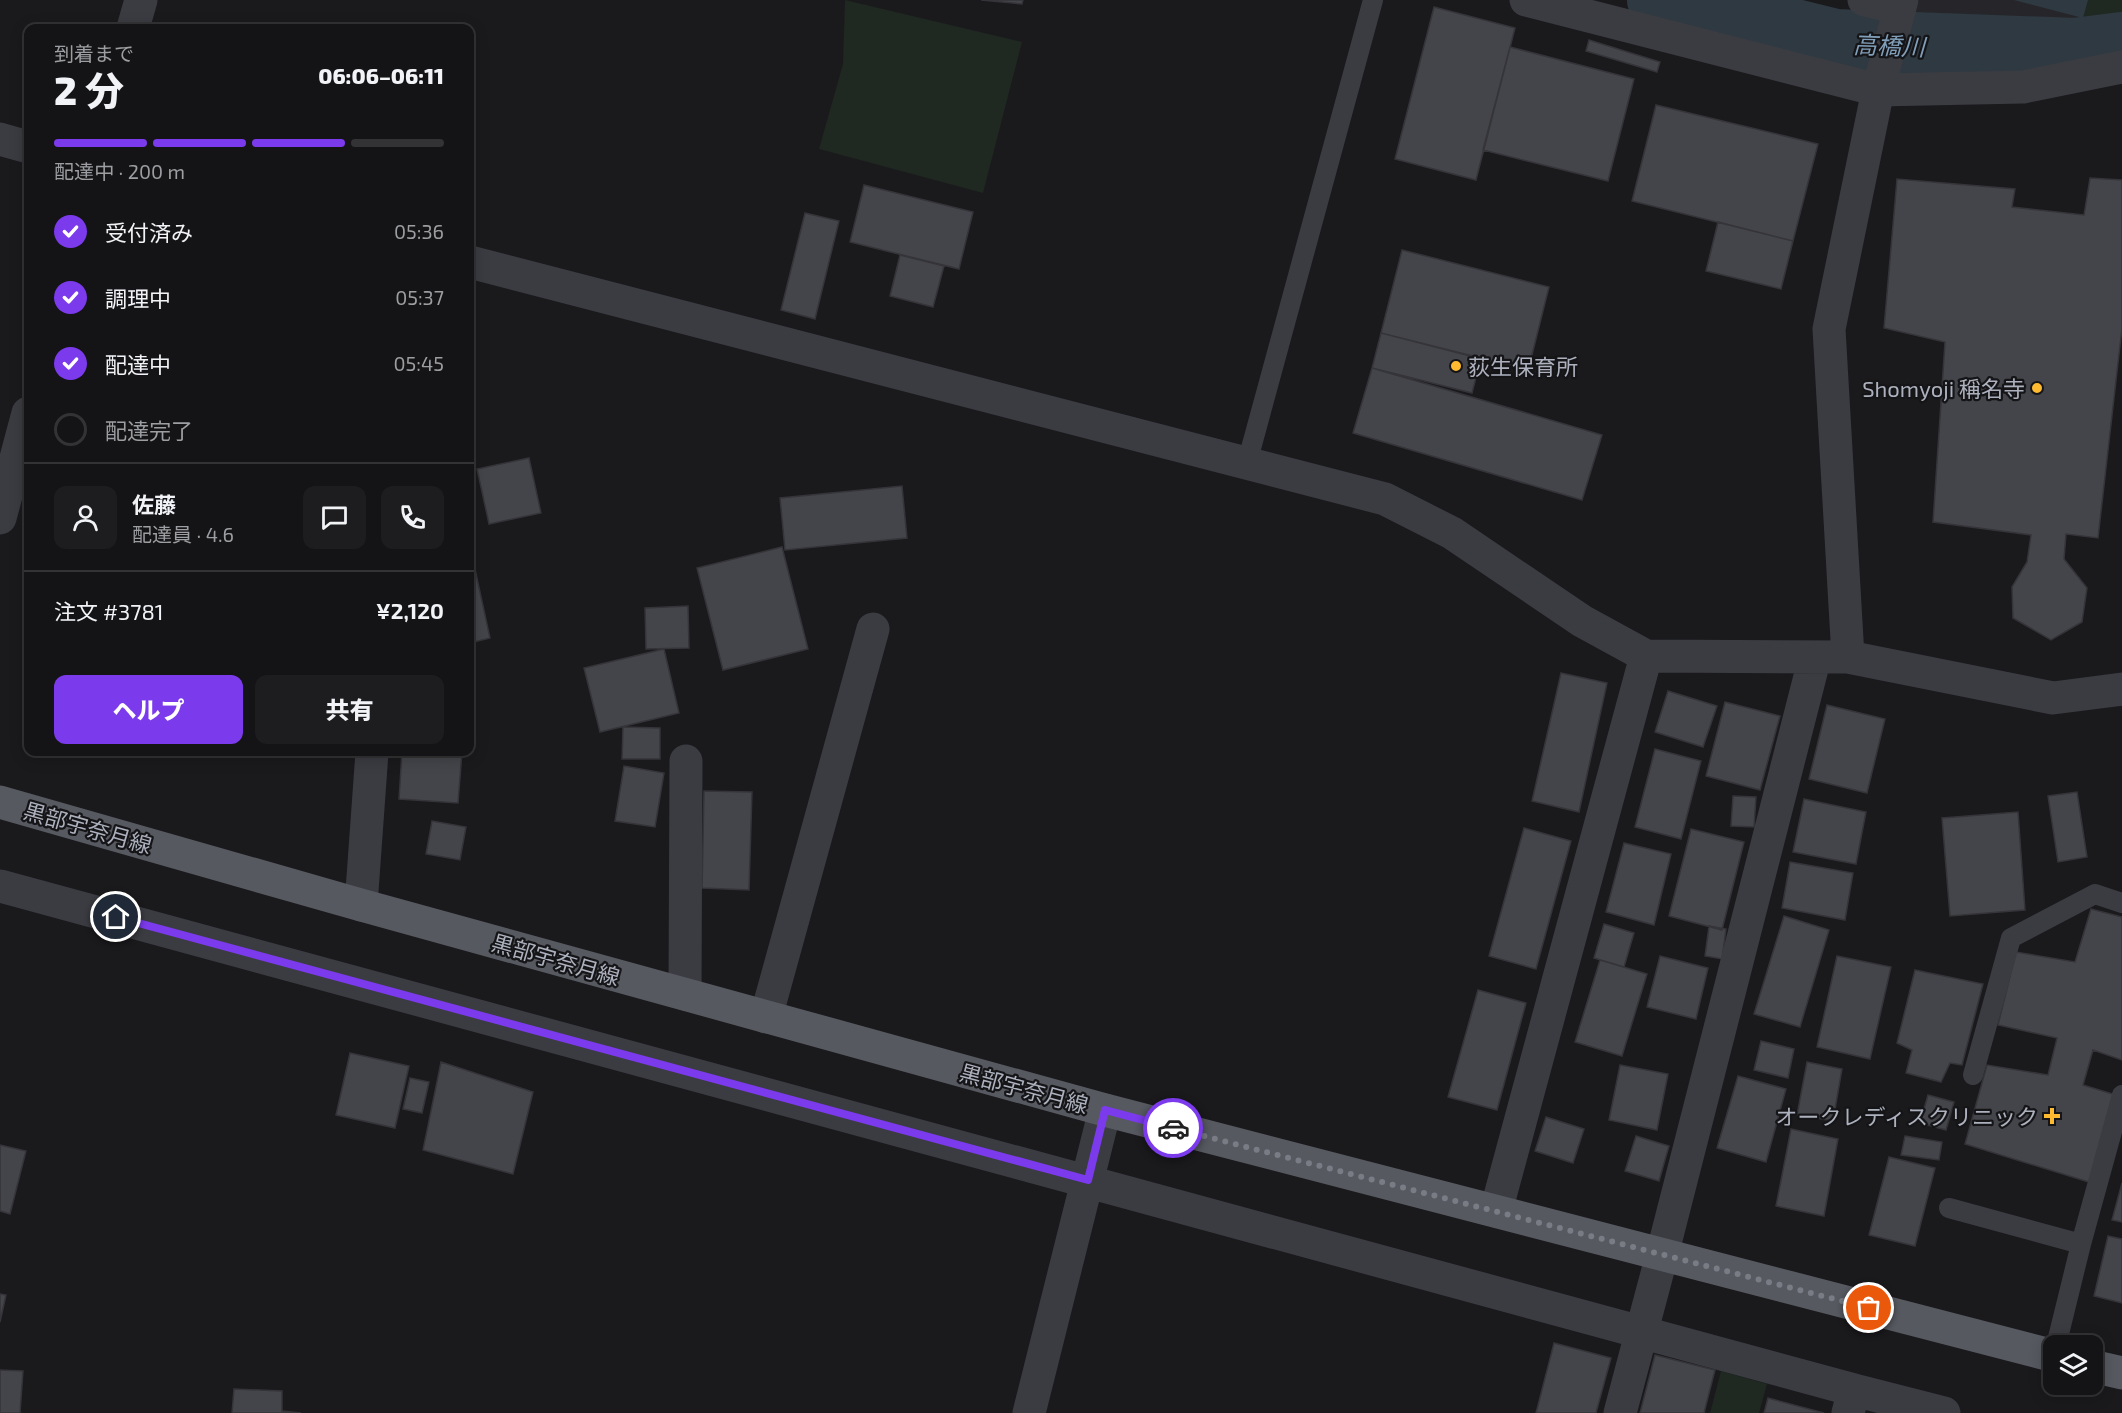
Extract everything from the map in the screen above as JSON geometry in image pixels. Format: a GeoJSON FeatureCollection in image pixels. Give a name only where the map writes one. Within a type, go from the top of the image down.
{"type":"FeatureCollection","features":[{"type":"Feature","properties":{"kind":"main road","name":"黒部宇奈月線"},"geometry":{"type":"LineString","coordinates":[[0,802],[1105,1110],[2043,1353]]}},
{"type":"Feature","properties":{"kind":"main road"},"geometry":{"type":"LineString","coordinates":[[2103,1369],[2122,1373]]}},
{"type":"Feature","properties":{"kind":"street"},"geometry":{"type":"LineString","coordinates":[[134,24],[141,0]]}},
{"type":"Feature","properties":{"kind":"street"},"geometry":{"type":"LineString","coordinates":[[1526,0],[1878,90],[2023,87],[2122,68]]}},
{"type":"Feature","properties":{"kind":"street"},"geometry":{"type":"LineString","coordinates":[[1848,657],[1829,329],[1878,90],[1900,4],[1864,0]]}},
{"type":"Feature","properties":{"kind":"street"},"geometry":{"type":"LineString","coordinates":[[0,139],[24,146]]}},
{"type":"Feature","properties":{"kind":"street"},"geometry":{"type":"LineString","coordinates":[[474,263],[1385,499],[1452,533],[1582,621],[1646,656],[1848,657],[2053,698],[2122,689]]}},
{"type":"Feature","properties":{"kind":"street"},"geometry":{"type":"LineString","coordinates":[[0,518],[24,428]]}},
{"type":"Feature","properties":{"kind":"street"},"geometry":{"type":"LineString","coordinates":[[766,1017],[873,629]]}},
{"type":"Feature","properties":{"kind":"street"},"geometry":{"type":"LineString","coordinates":[[1496,1211],[1646,656]]}},
{"type":"Feature","properties":{"kind":"street"},"geometry":{"type":"LineString","coordinates":[[1620,1413],[1815,657]]}},
{"type":"Feature","properties":{"kind":"street"},"geometry":{"type":"LineString","coordinates":[[361,904],[372,756]]}},
{"type":"Feature","properties":{"kind":"street"},"geometry":{"type":"LineString","coordinates":[[685,994],[686,760]]}},
{"type":"Feature","properties":{"kind":"street"},"geometry":{"type":"LineString","coordinates":[[0,886],[1642,1332],[1851,1401],[1944,1413]]}},
{"type":"Feature","properties":{"kind":"street"},"geometry":{"type":"LineString","coordinates":[[1029,1413],[1105,1110]]}},
{"type":"Feature","properties":{"kind":"lane"},"geometry":{"type":"LineString","coordinates":[[1247,463],[1373,0]]}},
{"type":"Feature","properties":{"kind":"lane"},"geometry":{"type":"LineString","coordinates":[[1973,1075],[2011,938],[2095,894],[2122,903]]}},
{"type":"Feature","properties":{"kind":"lane"},"geometry":{"type":"LineString","coordinates":[[2059,1335],[2122,1095]]}},
{"type":"Feature","properties":{"kind":"lane"},"geometry":{"type":"LineString","coordinates":[[1949,1208],[2081,1244]]}},
{"type":"Feature","properties":{"kind":"shaded area"},"geometry":{"type":"Polygon","coordinates":[[[845,0],[1022,42],[983,193],[819,149],[843,64],[845,0]]]}},
{"type":"Feature","properties":{"kind":"shaded area"},"geometry":{"type":"Polygon","coordinates":[[[1919,0],[2122,0],[2122,18],[2054,26],[1913,22],[1919,0]]]}},
{"type":"Feature","properties":{"kind":"shaded area"},"geometry":{"type":"Polygon","coordinates":[[[2014,0],[2088,0],[2083,18],[2014,0]]]}},
{"type":"Feature","properties":{"kind":"shaded area"},"geometry":{"type":"Polygon","coordinates":[[[2088,0],[2122,0],[2122,14],[2083,18],[2088,0]]]}},
{"type":"Feature","properties":{"kind":"shaded area"},"geometry":{"type":"Polygon","coordinates":[[[1721,1371],[1767,1384],[1759,1413],[1710,1413],[1721,1371]]]}},
{"type":"Feature","properties":{"kind":"building"},"geometry":{"type":"Polygon","coordinates":[[[981,0],[1023,0],[1022,4],[981,0]]]}},
{"type":"Feature","properties":{"kind":"building"},"geometry":{"type":"Polygon","coordinates":[[[1434,7],[1515,28],[1476,180],[1395,159],[1434,7]]]}},
{"type":"Feature","properties":{"kind":"building"},"geometry":{"type":"Polygon","coordinates":[[[1589,40],[1660,62],[1657,72],[1586,51],[1589,40]]]}},
{"type":"Feature","properties":{"kind":"building"},"geometry":{"type":"Polygon","coordinates":[[[1510,47],[1634,79],[1608,181],[1483,150],[1510,47]]]}},
{"type":"Feature","properties":{"kind":"building"},"geometry":{"type":"Polygon","coordinates":[[[1656,105],[1818,144],[1793,241],[1632,201],[1656,105]]]}},
{"type":"Feature","properties":{"kind":"building"},"geometry":{"type":"Polygon","coordinates":[[[2090,178],[2122,180],[2122,328],[2098,538],[2066,534],[2064,559],[2087,588],[2082,622],[2051,640],[2013,618],[2012,587],[2027,562],[2031,535],[1933,522],[1945,342],[1884,328],[1897,179],[2015,189],[2012,207],[2084,215],[2090,178]]]}},
{"type":"Feature","properties":{"kind":"building"},"geometry":{"type":"Polygon","coordinates":[[[864,185],[973,212],[959,269],[850,242],[864,185]]]}},
{"type":"Feature","properties":{"kind":"building"},"geometry":{"type":"Polygon","coordinates":[[[805,213],[839,221],[815,319],[781,310],[805,213]]]}},
{"type":"Feature","properties":{"kind":"building"},"geometry":{"type":"Polygon","coordinates":[[[1718,222],[1793,241],[1781,289],[1706,271],[1718,222]]]}},
{"type":"Feature","properties":{"kind":"building"},"geometry":{"type":"Polygon","coordinates":[[[1402,250],[1549,287],[1528,371],[1381,333],[1402,250]]]}},
{"type":"Feature","properties":{"kind":"building"},"geometry":{"type":"Polygon","coordinates":[[[900,255],[944,266],[933,307],[890,296],[900,255]]]}},
{"type":"Feature","properties":{"kind":"building"},"geometry":{"type":"Polygon","coordinates":[[[1381,333],[1481,358],[1472,393],[1372,368],[1381,333]]]}},
{"type":"Feature","properties":{"kind":"building"},"geometry":{"type":"Polygon","coordinates":[[[1372,368],[1602,435],[1582,500],[1353,433],[1372,368]]]}},
{"type":"Feature","properties":{"kind":"building"},"geometry":{"type":"Polygon","coordinates":[[[529,458],[541,513],[489,524],[477,469],[529,458]]]}},
{"type":"Feature","properties":{"kind":"building"},"geometry":{"type":"Polygon","coordinates":[[[902,486],[907,538],[785,550],[780,498],[902,486]]]}},
{"type":"Feature","properties":{"kind":"building"},"geometry":{"type":"Polygon","coordinates":[[[782,547],[808,649],[723,670],[697,568],[782,547]]]}},
{"type":"Feature","properties":{"kind":"building"},"geometry":{"type":"Polygon","coordinates":[[[474,564],[490,638],[474,642],[474,564]]]}},
{"type":"Feature","properties":{"kind":"building"},"geometry":{"type":"Polygon","coordinates":[[[688,606],[689,648],[646,649],[645,608],[688,606]]]}},
{"type":"Feature","properties":{"kind":"building"},"geometry":{"type":"Polygon","coordinates":[[[664,649],[679,713],[600,732],[584,668],[664,649]]]}},
{"type":"Feature","properties":{"kind":"building"},"geometry":{"type":"Polygon","coordinates":[[[1561,673],[1607,683],[1579,812],[1532,801],[1561,673]]]}},
{"type":"Feature","properties":{"kind":"building"},"geometry":{"type":"Polygon","coordinates":[[[1668,691],[1717,706],[1703,747],[1655,732],[1668,691]]]}},
{"type":"Feature","properties":{"kind":"building"},"geometry":{"type":"Polygon","coordinates":[[[1725,702],[1780,716],[1760,790],[1706,776],[1725,702]]]}},
{"type":"Feature","properties":{"kind":"building"},"geometry":{"type":"Polygon","coordinates":[[[1827,705],[1885,719],[1867,793],[1809,779],[1827,705]]]}},
{"type":"Feature","properties":{"kind":"building"},"geometry":{"type":"Polygon","coordinates":[[[623,727],[660,728],[660,759],[622,759],[623,727]]]}},
{"type":"Feature","properties":{"kind":"building"},"geometry":{"type":"Polygon","coordinates":[[[1655,749],[1701,761],[1681,839],[1635,827],[1655,749]]]}},
{"type":"Feature","properties":{"kind":"building"},"geometry":{"type":"Polygon","coordinates":[[[402,756],[462,756],[458,803],[399,799],[402,756]]]}},
{"type":"Feature","properties":{"kind":"building"},"geometry":{"type":"Polygon","coordinates":[[[624,766],[664,773],[655,827],[615,821],[624,766]]]}},
{"type":"Feature","properties":{"kind":"building"},"geometry":{"type":"Polygon","coordinates":[[[704,791],[752,792],[749,890],[702,888],[704,791]]]}},
{"type":"Feature","properties":{"kind":"building"},"geometry":{"type":"Polygon","coordinates":[[[2077,792],[2087,857],[2058,862],[2048,796],[2077,792]]]}},
{"type":"Feature","properties":{"kind":"building"},"geometry":{"type":"Polygon","coordinates":[[[1733,796],[1756,797],[1754,827],[1731,826],[1733,796]]]}},
{"type":"Feature","properties":{"kind":"building"},"geometry":{"type":"Polygon","coordinates":[[[1804,799],[1866,812],[1856,864],[1793,852],[1804,799]]]}},
{"type":"Feature","properties":{"kind":"building"},"geometry":{"type":"Polygon","coordinates":[[[2018,812],[2025,910],[1950,916],[1942,818],[2018,812]]]}},
{"type":"Feature","properties":{"kind":"building"},"geometry":{"type":"Polygon","coordinates":[[[432,821],[466,827],[460,860],[426,854],[432,821]]]}},
{"type":"Feature","properties":{"kind":"building"},"geometry":{"type":"Polygon","coordinates":[[[1524,828],[1571,841],[1536,969],[1489,956],[1524,828]]]}},
{"type":"Feature","properties":{"kind":"building"},"geometry":{"type":"Polygon","coordinates":[[[1691,829],[1744,842],[1722,930],[1669,916],[1691,829]]]}},
{"type":"Feature","properties":{"kind":"building"},"geometry":{"type":"Polygon","coordinates":[[[1624,843],[1671,854],[1654,925],[1606,912],[1624,843]]]}},
{"type":"Feature","properties":{"kind":"building"},"geometry":{"type":"Polygon","coordinates":[[[1790,862],[1853,873],[1845,920],[1782,908],[1790,862]]]}},
{"type":"Feature","properties":{"kind":"building"},"geometry":{"type":"Polygon","coordinates":[[[2091,909],[2122,917],[2122,1060],[2093,1050],[2083,1085],[2116,1095],[2092,1183],[1965,1144],[1987,1065],[2048,1075],[2057,1038],[1998,1025],[2016,952],[2075,962],[2091,909]]]}},
{"type":"Feature","properties":{"kind":"building"},"geometry":{"type":"Polygon","coordinates":[[[1784,916],[1829,930],[1800,1027],[1754,1014],[1784,916]]]}},
{"type":"Feature","properties":{"kind":"building"},"geometry":{"type":"Polygon","coordinates":[[[1604,924],[1634,933],[1624,967],[1594,958],[1604,924]]]}},
{"type":"Feature","properties":{"kind":"building"},"geometry":{"type":"Polygon","coordinates":[[[1709,926],[1726,929],[1722,959],[1705,956],[1709,926]]]}},
{"type":"Feature","properties":{"kind":"building"},"geometry":{"type":"Polygon","coordinates":[[[1660,956],[1708,968],[1696,1019],[1647,1007],[1660,956]]]}},
{"type":"Feature","properties":{"kind":"building"},"geometry":{"type":"Polygon","coordinates":[[[1837,956],[1891,967],[1870,1059],[1817,1047],[1837,956]]]}},
{"type":"Feature","properties":{"kind":"building"},"geometry":{"type":"Polygon","coordinates":[[[1600,960],[1647,974],[1622,1056],[1575,1042],[1600,960]]]}},
{"type":"Feature","properties":{"kind":"building"},"geometry":{"type":"Polygon","coordinates":[[[1915,970],[1983,984],[1962,1065],[1950,1063],[1941,1082],[1906,1073],[1912,1050],[1897,1043],[1915,970]]]}},
{"type":"Feature","properties":{"kind":"building"},"geometry":{"type":"Polygon","coordinates":[[[1478,990],[1526,1003],[1497,1110],[1448,1097],[1478,990]]]}},
{"type":"Feature","properties":{"kind":"building"},"geometry":{"type":"Polygon","coordinates":[[[1761,1041],[1794,1049],[1788,1078],[1754,1070],[1761,1041]]]}},
{"type":"Feature","properties":{"kind":"building"},"geometry":{"type":"Polygon","coordinates":[[[350,1053],[409,1066],[395,1128],[336,1115],[350,1053]]]}},
{"type":"Feature","properties":{"kind":"building"},"geometry":{"type":"Polygon","coordinates":[[[441,1062],[533,1092],[513,1174],[423,1150],[441,1062]]]}},
{"type":"Feature","properties":{"kind":"building"},"geometry":{"type":"Polygon","coordinates":[[[1807,1062],[1842,1069],[1833,1121],[1797,1115],[1807,1062]]]}},
{"type":"Feature","properties":{"kind":"building"},"geometry":{"type":"Polygon","coordinates":[[[1620,1065],[1668,1074],[1657,1130],[1609,1120],[1620,1065]]]}},
{"type":"Feature","properties":{"kind":"building"},"geometry":{"type":"Polygon","coordinates":[[[1738,1076],[1786,1089],[1766,1162],[1717,1148],[1738,1076]]]}},
{"type":"Feature","properties":{"kind":"building"},"geometry":{"type":"Polygon","coordinates":[[[410,1078],[429,1082],[422,1113],[403,1109],[410,1078]]]}},
{"type":"Feature","properties":{"kind":"building"},"geometry":{"type":"Polygon","coordinates":[[[1928,1095],[1954,1102],[1946,1130],[1920,1123],[1928,1095]]]}},
{"type":"Feature","properties":{"kind":"building"},"geometry":{"type":"Polygon","coordinates":[[[1546,1117],[1584,1129],[1573,1163],[1535,1151],[1546,1117]]]}},
{"type":"Feature","properties":{"kind":"building"},"geometry":{"type":"Polygon","coordinates":[[[1791,1129],[1838,1139],[1824,1216],[1776,1206],[1791,1129]]]}},
{"type":"Feature","properties":{"kind":"building"},"geometry":{"type":"Polygon","coordinates":[[[1636,1136],[1669,1146],[1659,1181],[1625,1171],[1636,1136]]]}},
{"type":"Feature","properties":{"kind":"building"},"geometry":{"type":"Polygon","coordinates":[[[1905,1136],[1942,1142],[1939,1160],[1901,1155],[1905,1136]]]}},
{"type":"Feature","properties":{"kind":"building"},"geometry":{"type":"Polygon","coordinates":[[[0,1145],[26,1151],[10,1214],[0,1211],[0,1145]]]}},
{"type":"Feature","properties":{"kind":"building"},"geometry":{"type":"Polygon","coordinates":[[[1889,1157],[1935,1168],[1915,1246],[1869,1235],[1889,1157]]]}},
{"type":"Feature","properties":{"kind":"building"},"geometry":{"type":"Polygon","coordinates":[[[2122,1183],[2122,1222],[2112,1220],[2122,1183]]]}},
{"type":"Feature","properties":{"kind":"building"},"geometry":{"type":"Polygon","coordinates":[[[2108,1236],[2122,1239],[2122,1303],[2094,1296],[2108,1236]]]}},
{"type":"Feature","properties":{"kind":"building"},"geometry":{"type":"Polygon","coordinates":[[[0,1294],[6,1295],[0,1322],[0,1294]]]}},
{"type":"Feature","properties":{"kind":"building"},"geometry":{"type":"Polygon","coordinates":[[[1554,1343],[1611,1358],[1596,1413],[1536,1413],[1554,1343]]]}},
{"type":"Feature","properties":{"kind":"building"},"geometry":{"type":"Polygon","coordinates":[[[1655,1355],[1715,1370],[1704,1413],[1640,1413],[1655,1355]]]}},
{"type":"Feature","properties":{"kind":"building"},"geometry":{"type":"Polygon","coordinates":[[[0,1370],[23,1371],[20,1413],[0,1413],[0,1370]]]}},
{"type":"Feature","properties":{"kind":"building"},"geometry":{"type":"Polygon","coordinates":[[[234,1389],[282,1391],[282,1411],[301,1413],[232,1413],[234,1389]]]}},
{"type":"Feature","properties":{"kind":"building"},"geometry":{"type":"Polygon","coordinates":[[[1768,1398],[1824,1413],[1764,1413],[1768,1398]]]}},
{"type":"Feature","properties":{"kind":"waterway","name":"高橋川"},"geometry":{"type":"LineString","coordinates":[[1661,0],[1835,43],[2075,52],[2122,46]]}},
{"type":"Feature","properties":{"kind":"way so far"},"geometry":{"type":"LineString","coordinates":[[1173,1128],[1869,1308]]}},
{"type":"Feature","properties":{"kind":"place","name":"荻生保育所"},"geometry":{"type":"Point","coordinates":[1456,366]}},
{"type":"Feature","properties":{"kind":"place","name":"Shomyoji 稱名寺"},"geometry":{"type":"Point","coordinates":[2037,388]}},
{"type":"Feature","properties":{"kind":"place","name":"オークレディスクリニック"},"geometry":{"type":"Point","coordinates":[2052,1116]}},
{"type":"Feature","properties":{"kind":"route"},"geometry":{"type":"LineString","coordinates":[[116,917],[1088,1180],[1105,1110],[1173,1128]]}}]}
